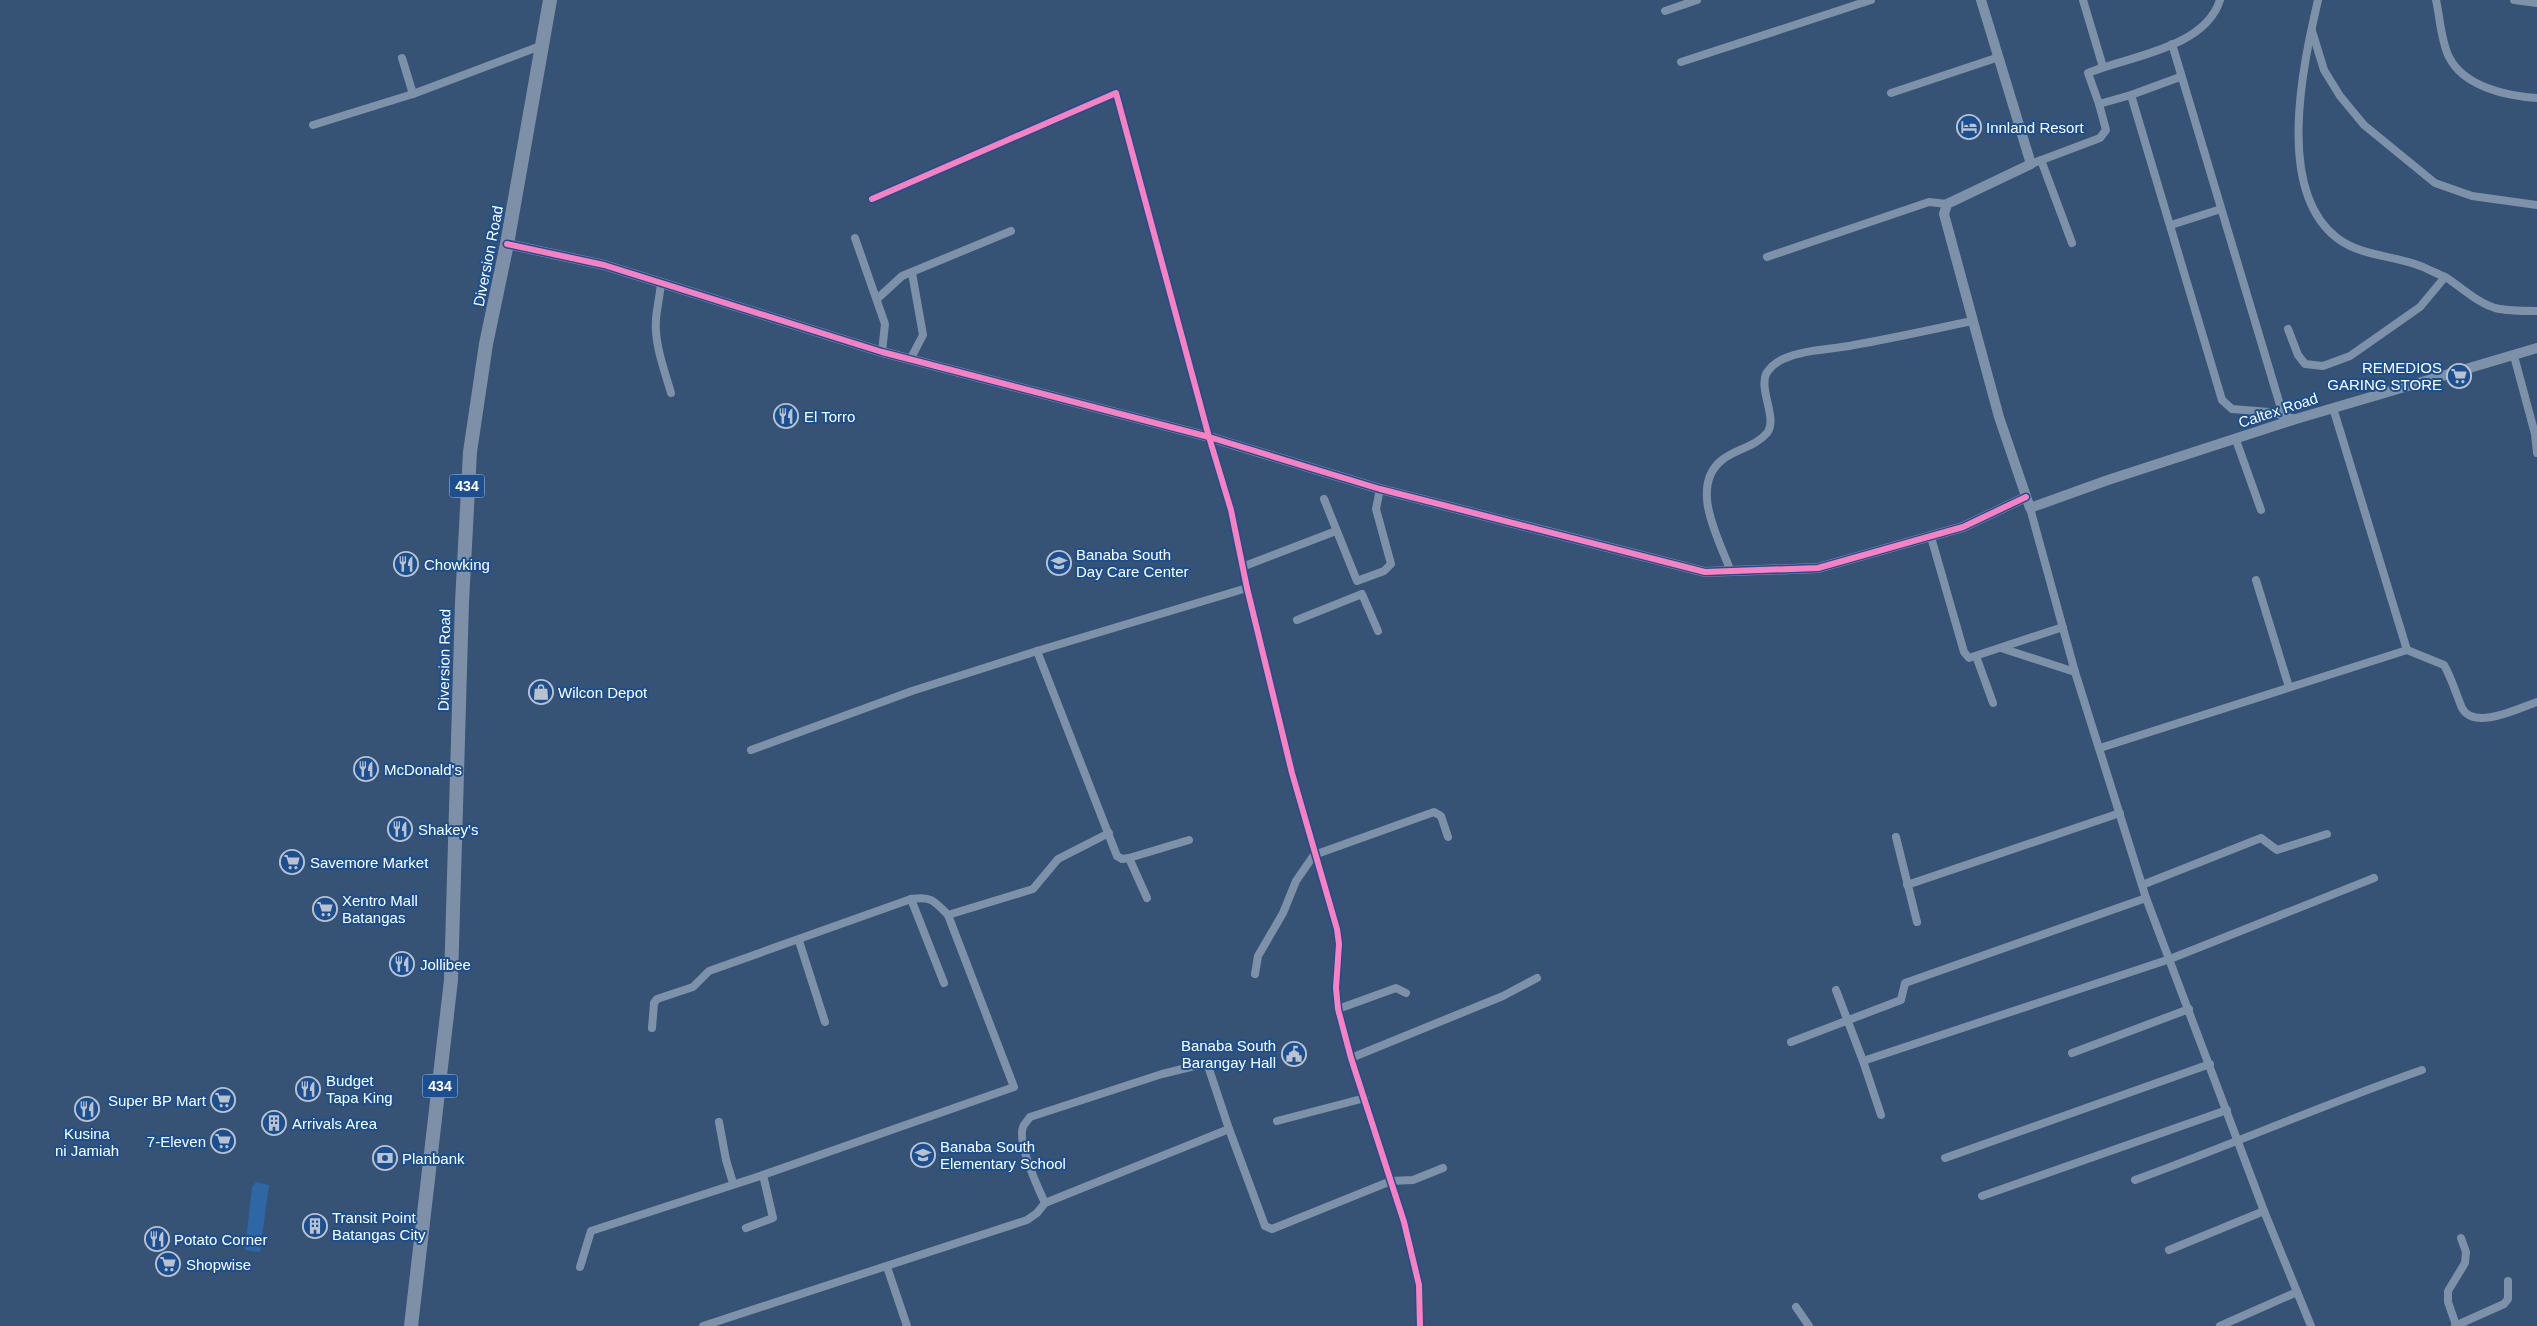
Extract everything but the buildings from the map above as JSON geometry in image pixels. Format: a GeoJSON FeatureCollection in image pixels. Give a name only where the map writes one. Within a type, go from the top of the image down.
{"type":"FeatureCollection","features":[{"type":"Feature","properties":{"kind":"highway","name":"Diversion Road"},"geometry":{"type":"LineString","coordinates":[[411,1326],[451,980],[462,602],[470,452],[486,344],[507,244],[550,0]]}},
{"type":"Feature","properties":{"kind":"street"},"geometry":{"type":"LineString","coordinates":[[1665,11],[1698,0]]}},
{"type":"Feature","properties":{"kind":"street"},"geometry":{"type":"LineString","coordinates":[[1681,62],[1871,0]]}},
{"type":"Feature","properties":{"kind":"street"},"geometry":{"type":"LineString","coordinates":[[1981,0],[1998,57],[2036,162],[2072,243]]}},
{"type":"Feature","properties":{"kind":"street"},"geometry":{"type":"LineString","coordinates":[[2083,0],[2104,66]]}},
{"type":"Feature","properties":{"kind":"street"},"geometry":{"type":"LineString","coordinates":[[1767,257],[1929,202],[1947,204],[2036,162],[2100,138],[2105,134],[2106,130],[2088,73],[2172,44],[2197,33],[2210,21],[2220,0]]}},
{"type":"Feature","properties":{"kind":"street"},"geometry":{"type":"LineString","coordinates":[[2318,0],[2301,93],[2300,132],[2302,181],[2316,216],[2338,238],[2370,254],[2414,263],[2445,277],[2495,308],[2537,311]]}},
{"type":"Feature","properties":{"kind":"street"},"geometry":{"type":"LineString","coordinates":[[2436,0],[2448,56],[2457,70],[2473,81],[2510,96],[2537,98]]}},
{"type":"Feature","properties":{"kind":"street"},"geometry":{"type":"LineString","coordinates":[[2514,0],[2537,3]]}},
{"type":"Feature","properties":{"kind":"street"},"geometry":{"type":"LineString","coordinates":[[2311,30],[2324,70],[2340,96],[2364,125],[2435,183],[2472,196],[2537,205]]}},
{"type":"Feature","properties":{"kind":"street"},"geometry":{"type":"LineString","coordinates":[[2172,44],[2180,77],[2283,415]]}},
{"type":"Feature","properties":{"kind":"street"},"geometry":{"type":"LineString","coordinates":[[313,125],[413,94],[543,45]]}},
{"type":"Feature","properties":{"kind":"street"},"geometry":{"type":"LineString","coordinates":[[1891,93],[1998,57]]}},
{"type":"Feature","properties":{"kind":"street"},"geometry":{"type":"LineString","coordinates":[[402,58],[413,94]]}},
{"type":"Feature","properties":{"kind":"street"},"geometry":{"type":"LineString","coordinates":[[2099,104],[2131,95],[2180,77]]}},
{"type":"Feature","properties":{"kind":"street"},"geometry":{"type":"LineString","coordinates":[[872,199],[1116,93],[1209,436],[1231,510],[1247,588],[1314,855],[1337,929],[1339,944],[1336,988],[1338,1009],[1351,1058],[1404,1222],[1419,1285],[1420,1326]]}},
{"type":"Feature","properties":{"kind":"street"},"geometry":{"type":"LineString","coordinates":[[2131,95],[2225,406],[2232,409],[2269,412],[2296,419]]}},
{"type":"Feature","properties":{"kind":"street"},"geometry":{"type":"LineString","coordinates":[[1947,204],[1944,214],[1999,417],[2030,508],[2075,672],[2146,898],[2190,1009],[2264,1211],[2311,1326]]}},
{"type":"Feature","properties":{"kind":"street"},"geometry":{"type":"LineString","coordinates":[[2171,225],[2221,209]]}},
{"type":"Feature","properties":{"kind":"street"},"geometry":{"type":"LineString","coordinates":[[877,299],[894,280],[976,244],[1011,231]]}},
{"type":"Feature","properties":{"kind":"street"},"geometry":{"type":"LineString","coordinates":[[854,238],[877,299],[884,324],[882,352]]}},
{"type":"Feature","properties":{"kind":"street"},"geometry":{"type":"LineString","coordinates":[[507,244],[604,266],[882,352],[1209,436],[1380,489],[1705,572],[1818,568],[1963,527],[2026,497]]}},
{"type":"Feature","properties":{"kind":"street"},"geometry":{"type":"LineString","coordinates":[[910,360],[922,335],[912,273]]}},
{"type":"Feature","properties":{"kind":"street"},"geometry":{"type":"LineString","coordinates":[[2288,329],[2298,356],[2305,364],[2323,366],[2350,356],[2420,307],[2445,277]]}},
{"type":"Feature","properties":{"kind":"street"},"geometry":{"type":"LineString","coordinates":[[661,283],[656,325],[660,357],[671,393]]}},
{"type":"Feature","properties":{"kind":"street"},"geometry":{"type":"LineString","coordinates":[[1731,572],[1706,501],[1707,482],[1722,460],[1754,444],[1768,432],[1771,422],[1764,391],[1766,374],[1773,365],[1806,352],[1852,346],[1973,321]]}},
{"type":"Feature","properties":{"kind":"street","name":"Caltex Road"},"geometry":{"type":"LineString","coordinates":[[2030,508],[2108,480],[2296,419],[2537,348]]}},
{"type":"Feature","properties":{"kind":"street"},"geometry":{"type":"LineString","coordinates":[[2514,356],[2535,434],[2537,453]]}},
{"type":"Feature","properties":{"kind":"street"},"geometry":{"type":"LineString","coordinates":[[2333,408],[2407,650]]}},
{"type":"Feature","properties":{"kind":"street"},"geometry":{"type":"LineString","coordinates":[[2236,440],[2261,510]]}},
{"type":"Feature","properties":{"kind":"street"},"geometry":{"type":"LineString","coordinates":[[1357,581],[1384,571],[1391,564],[1376,509],[1380,489]]}},
{"type":"Feature","properties":{"kind":"street"},"geometry":{"type":"LineString","coordinates":[[1324,499],[1378,631]]}},
{"type":"Feature","properties":{"kind":"street"},"geometry":{"type":"LineString","coordinates":[[1242,567],[1336,532]]}},
{"type":"Feature","properties":{"kind":"street"},"geometry":{"type":"LineString","coordinates":[[1931,537],[1964,652],[1969,658],[2063,627]]}},
{"type":"Feature","properties":{"kind":"street"},"geometry":{"type":"LineString","coordinates":[[2256,580],[2289,687]]}},
{"type":"Feature","properties":{"kind":"street"},"geometry":{"type":"LineString","coordinates":[[751,750],[912,691],[1037,650],[1247,588]]}},
{"type":"Feature","properties":{"kind":"street"},"geometry":{"type":"LineString","coordinates":[[1297,620],[1362,594]]}},
{"type":"Feature","properties":{"kind":"street"},"geometry":{"type":"LineString","coordinates":[[2001,648],[2075,672]]}},
{"type":"Feature","properties":{"kind":"street"},"geometry":{"type":"LineString","coordinates":[[1037,650],[1117,856],[1122,859],[1129,858],[1189,840]]}},
{"type":"Feature","properties":{"kind":"street"},"geometry":{"type":"LineString","coordinates":[[2100,748],[2407,650],[2444,665],[2463,710],[2475,719],[2488,719],[2537,702]]}},
{"type":"Feature","properties":{"kind":"street"},"geometry":{"type":"LineString","coordinates":[[1976,656],[1993,703]]}},
{"type":"Feature","properties":{"kind":"street"},"geometry":{"type":"LineString","coordinates":[[1255,974],[1258,956],[1283,913],[1296,881],[1314,855],[1434,812],[1441,816],[1448,837]]}},
{"type":"Feature","properties":{"kind":"street"},"geometry":{"type":"LineString","coordinates":[[1907,885],[2120,813]]}},
{"type":"Feature","properties":{"kind":"street"},"geometry":{"type":"LineString","coordinates":[[948,915],[1032,889],[1058,859],[1109,834]]}},
{"type":"Feature","properties":{"kind":"street"},"geometry":{"type":"LineString","coordinates":[[2142,884],[2261,838],[2277,850],[2327,834]]}},
{"type":"Feature","properties":{"kind":"street"},"geometry":{"type":"LineString","coordinates":[[1896,837],[1917,922]]}},
{"type":"Feature","properties":{"kind":"street"},"geometry":{"type":"LineString","coordinates":[[1129,858],[1147,898]]}},
{"type":"Feature","properties":{"kind":"street"},"geometry":{"type":"LineString","coordinates":[[1863,1061],[2170,959],[2374,878]]}},
{"type":"Feature","properties":{"kind":"street"},"geometry":{"type":"LineString","coordinates":[[580,1267],[591,1231],[733,1183],[763,1175],[1014,1086],[948,915],[933,900],[925,897],[911,899],[799,941],[709,971],[693,987],[657,999],[654,1003],[652,1028]]}},
{"type":"Feature","properties":{"kind":"street"},"geometry":{"type":"LineString","coordinates":[[1790,1042],[1900,1000],[1905,984],[2146,898]]}},
{"type":"Feature","properties":{"kind":"street"},"geometry":{"type":"LineString","coordinates":[[911,899],[944,983]]}},
{"type":"Feature","properties":{"kind":"street"},"geometry":{"type":"LineString","coordinates":[[799,941],[825,1022]]}},
{"type":"Feature","properties":{"kind":"street"},"geometry":{"type":"LineString","coordinates":[[1351,1058],[1503,996],[1537,978]]}},
{"type":"Feature","properties":{"kind":"street"},"geometry":{"type":"LineString","coordinates":[[1338,1009],[1396,988],[1406,993]]}},
{"type":"Feature","properties":{"kind":"street"},"geometry":{"type":"LineString","coordinates":[[1836,990],[1881,1115]]}},
{"type":"Feature","properties":{"kind":"street"},"geometry":{"type":"LineString","coordinates":[[2072,1053],[2190,1009]]}},
{"type":"Feature","properties":{"kind":"street"},"geometry":{"type":"LineString","coordinates":[[1044,1203],[1030,1167],[1023,1127],[1030,1117],[1046,1110],[1207,1063],[1228,1130],[1265,1226],[1268,1228],[1272,1229],[1391,1182],[1413,1180],[1443,1168]]}},
{"type":"Feature","properties":{"kind":"street"},"geometry":{"type":"LineString","coordinates":[[1945,1158],[2210,1064]]}},
{"type":"Feature","properties":{"kind":"street"},"geometry":{"type":"LineString","coordinates":[[2135,1180],[2239,1142],[2330,1103],[2422,1070]]}},
{"type":"Feature","properties":{"kind":"street"},"geometry":{"type":"LineString","coordinates":[[1277,1121],[1364,1098]]}},
{"type":"Feature","properties":{"kind":"street"},"geometry":{"type":"LineString","coordinates":[[1982,1196],[2227,1110]]}},
{"type":"Feature","properties":{"kind":"street"},"geometry":{"type":"LineString","coordinates":[[719,1122],[726,1160],[733,1183]]}},
{"type":"Feature","properties":{"kind":"street"},"geometry":{"type":"LineString","coordinates":[[703,1326],[1027,1220],[1037,1213],[1044,1203],[1228,1130]]}},
{"type":"Feature","properties":{"kind":"street"},"geometry":{"type":"LineString","coordinates":[[746,1228],[773,1218],[763,1175]]}},
{"type":"Feature","properties":{"kind":"street"},"geometry":{"type":"LineString","coordinates":[[2169,1250],[2264,1211]]}},
{"type":"Feature","properties":{"kind":"street"},"geometry":{"type":"LineString","coordinates":[[2461,1238],[2466,1252],[2465,1263],[2448,1291],[2448,1302],[2455,1326],[2504,1304],[2508,1299],[2508,1281]]}},
{"type":"Feature","properties":{"kind":"street"},"geometry":{"type":"LineString","coordinates":[[888,1267],[907,1326]]}},
{"type":"Feature","properties":{"kind":"street"},"geometry":{"type":"LineString","coordinates":[[2220,1326],[2297,1292]]}},
{"type":"Feature","properties":{"kind":"street"},"geometry":{"type":"LineString","coordinates":[[1796,1307],[1810,1326]]}},
{"type":"Feature","properties":{"kind":"shaded area"},"geometry":{"type":"Polygon","coordinates":[[[256,1182],[269,1185],[260,1252],[245,1250],[252,1187],[256,1182]]]}},
{"type":"Feature","properties":{"kind":"cycle path"},"geometry":{"type":"LineString","coordinates":[[872,199],[1116,93],[1209,437],[1231,510],[1247,588],[1292,773],[1337,929],[1339,944],[1336,988],[1338,1009],[1351,1058],[1404,1222],[1419,1285],[1420,1326]]}},
{"type":"Feature","properties":{"kind":"cycle path"},"geometry":{"type":"LineString","coordinates":[[507,244],[604,265],[882,352],[1209,437],[1380,489],[1705,572],[1818,568],[1963,527],[2026,497]]}},
{"type":"Feature","properties":{"kind":"place","name":"Innland Resort"},"geometry":{"type":"Point","coordinates":[1969,127]}},
{"type":"Feature","properties":{"kind":"place","name":"REMEDIOS GARING STORE"},"geometry":{"type":"Point","coordinates":[2459,376]}},
{"type":"Feature","properties":{"kind":"place","name":"El Torro"},"geometry":{"type":"Point","coordinates":[786,416]}},
{"type":"Feature","properties":{"kind":"place","name":"Banaba South Day Care Center"},"geometry":{"type":"Point","coordinates":[1059,563]}},
{"type":"Feature","properties":{"kind":"place","name":"Chowking"},"geometry":{"type":"Point","coordinates":[406,564]}},
{"type":"Feature","properties":{"kind":"place","name":"Wilcon Depot"},"geometry":{"type":"Point","coordinates":[541,692]}},
{"type":"Feature","properties":{"kind":"place","name":"McDonald's"},"geometry":{"type":"Point","coordinates":[366,769]}},
{"type":"Feature","properties":{"kind":"place","name":"Shakey's"},"geometry":{"type":"Point","coordinates":[400,829]}},
{"type":"Feature","properties":{"kind":"place","name":"Savemore Market"},"geometry":{"type":"Point","coordinates":[292,862]}},
{"type":"Feature","properties":{"kind":"place","name":"Xentro Mall Batangas"},"geometry":{"type":"Point","coordinates":[325,909]}},
{"type":"Feature","properties":{"kind":"place","name":"Jollibee"},"geometry":{"type":"Point","coordinates":[402,964]}},
{"type":"Feature","properties":{"kind":"place","name":"Banaba South Barangay Hall"},"geometry":{"type":"Point","coordinates":[1294,1054]}},
{"type":"Feature","properties":{"kind":"place","name":"Budget Tapa King"},"geometry":{"type":"Point","coordinates":[308,1089]}},
{"type":"Feature","properties":{"kind":"place","name":"Super BP Mart"},"geometry":{"type":"Point","coordinates":[223,1100]}},
{"type":"Feature","properties":{"kind":"place","name":"Kusina ni Jamiah"},"geometry":{"type":"Point","coordinates":[87,1109]}},
{"type":"Feature","properties":{"kind":"place","name":"Arrivals Area"},"geometry":{"type":"Point","coordinates":[274,1123]}},
{"type":"Feature","properties":{"kind":"place","name":"7-Eleven"},"geometry":{"type":"Point","coordinates":[223,1141]}},
{"type":"Feature","properties":{"kind":"place","name":"Banaba South Elementary School"},"geometry":{"type":"Point","coordinates":[923,1155]}},
{"type":"Feature","properties":{"kind":"place","name":"Planbank"},"geometry":{"type":"Point","coordinates":[385,1158]}},
{"type":"Feature","properties":{"kind":"place","name":"Transit Point Batangas City"},"geometry":{"type":"Point","coordinates":[315,1226]}},
{"type":"Feature","properties":{"kind":"place","name":"Potato Corner"},"geometry":{"type":"Point","coordinates":[157,1239]}},
{"type":"Feature","properties":{"kind":"place","name":"Shopwise"},"geometry":{"type":"Point","coordinates":[168,1264]}}]}
